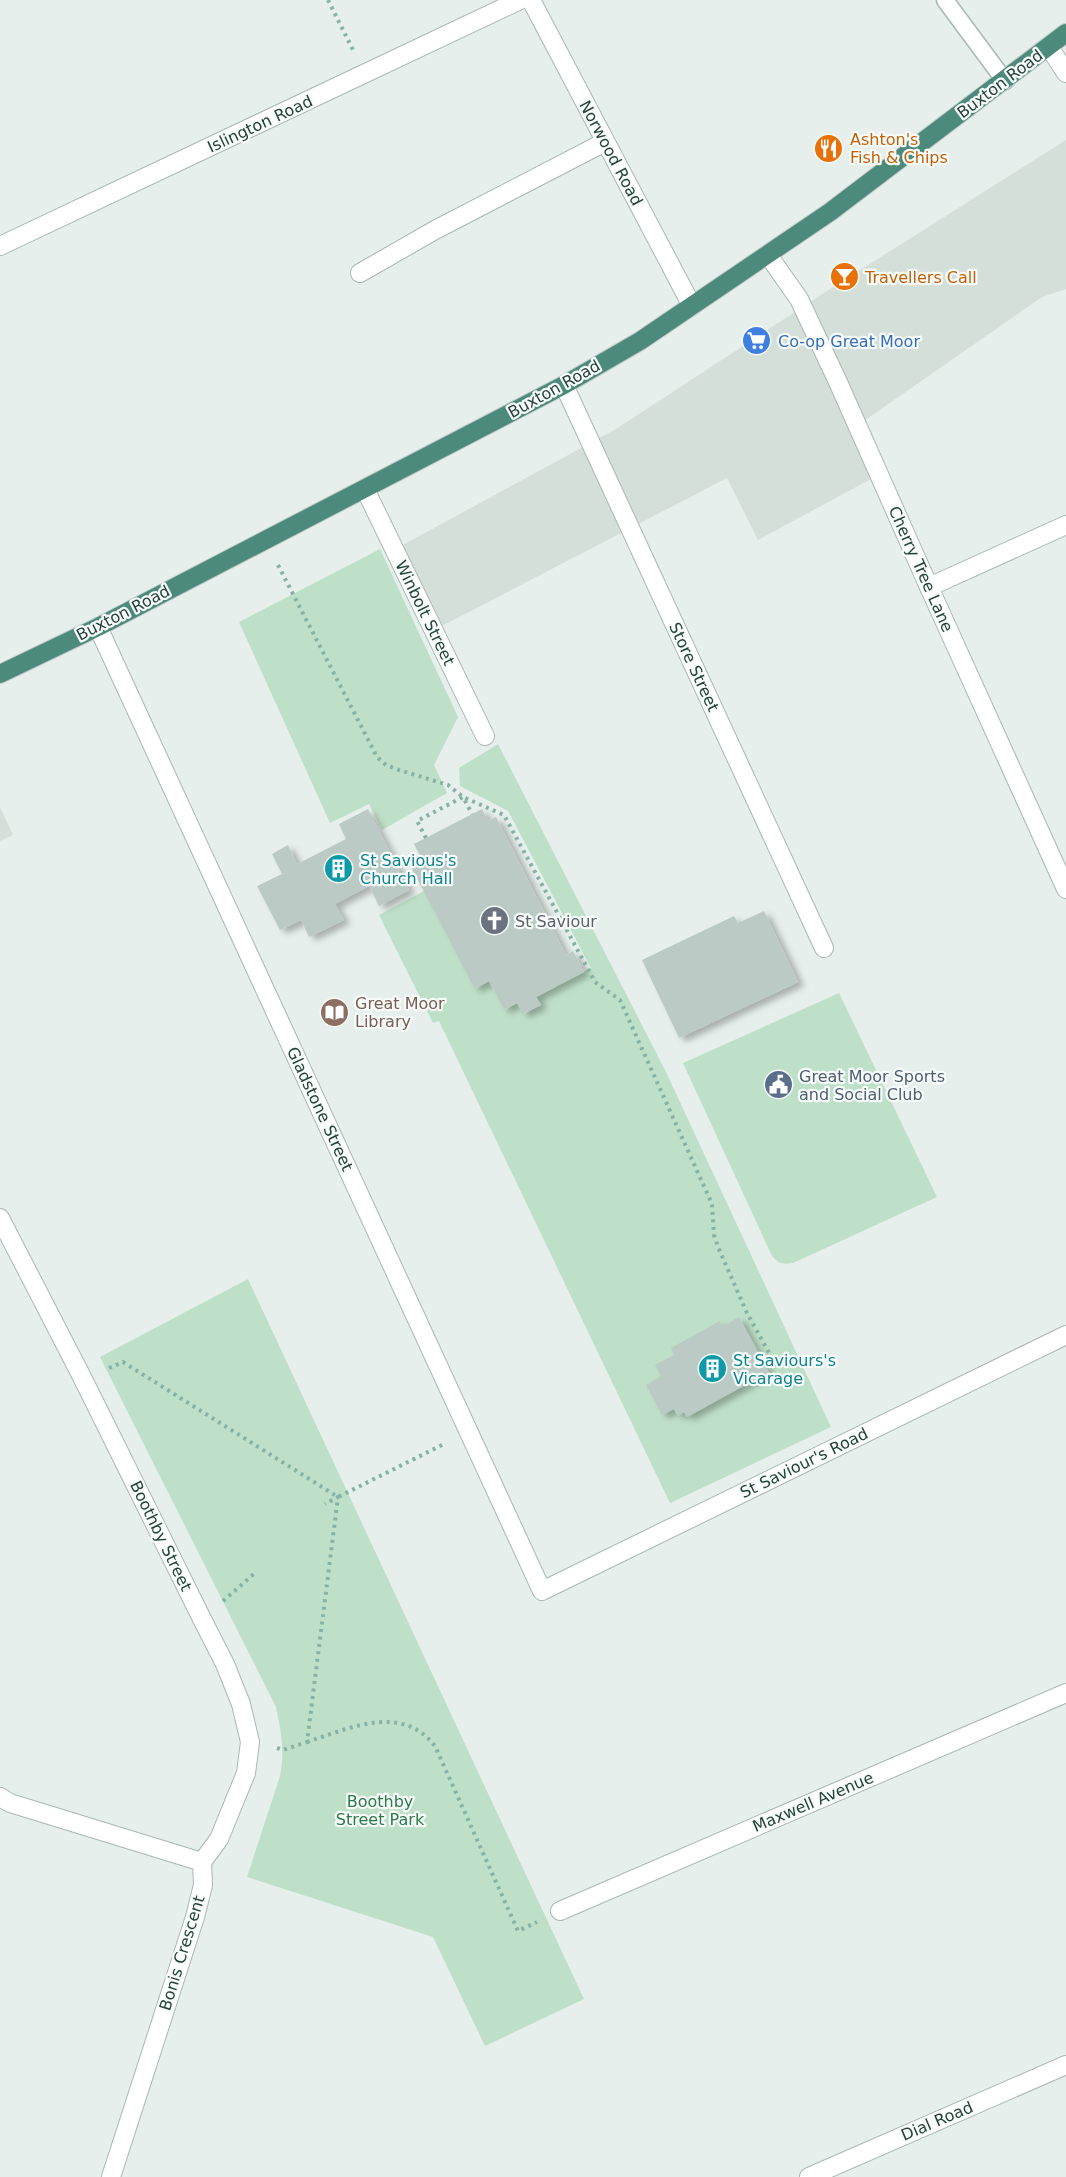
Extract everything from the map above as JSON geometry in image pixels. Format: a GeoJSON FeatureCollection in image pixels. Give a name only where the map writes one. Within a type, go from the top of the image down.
{"type":"FeatureCollection","features":[{"type":"Feature","properties":{"kind":"highway","name":"Buxton Road"},"geometry":{"type":"LineString","coordinates":[[0,675],[98,627],[564,385],[640,340],[845,202],[1066,33]]}},
{"type":"Feature","properties":{"kind":"street","name":"Islington Road"},"geometry":{"type":"LineString","coordinates":[[0,246],[520,0]]}},
{"type":"Feature","properties":{"kind":"street","name":"Norwood Road"},"geometry":{"type":"LineString","coordinates":[[531,0],[692,306]]}},
{"type":"Feature","properties":{"kind":"street"},"geometry":{"type":"LineString","coordinates":[[1049,47],[1066,73]]}},
{"type":"Feature","properties":{"kind":"street"},"geometry":{"type":"LineString","coordinates":[[360,273],[435,230],[605,142]]}},
{"type":"Feature","properties":{"kind":"street","name":"Cherry Tree Lane"},"geometry":{"type":"LineString","coordinates":[[768,255],[799,299],[1066,889]]}},
{"type":"Feature","properties":{"kind":"street","name":"Store Street"},"geometry":{"type":"LineString","coordinates":[[564,385],[824,948]]}},
{"type":"Feature","properties":{"kind":"street","name":"Winbolt Street"},"geometry":{"type":"LineString","coordinates":[[364,489],[485,736]]}},
{"type":"Feature","properties":{"kind":"street"},"geometry":{"type":"LineString","coordinates":[[929,587],[1066,525]]}},
{"type":"Feature","properties":{"kind":"street","name":"Gladstone Street"},"geometry":{"type":"LineString","coordinates":[[98,627],[542,1591]]}},
{"type":"Feature","properties":{"kind":"street","name":"Boothby Street"},"geometry":{"type":"LineString","coordinates":[[0,1218],[225,1664],[241,1704],[250,1742],[246,1773],[219,1839],[202,1862]]}},
{"type":"Feature","properties":{"kind":"street","name":"St Saviour's Road"},"geometry":{"type":"LineString","coordinates":[[542,1591],[1066,1335]]}},
{"type":"Feature","properties":{"kind":"street","name":"Maxwell Avenue"},"geometry":{"type":"LineString","coordinates":[[560,1911],[1066,1693]]}},
{"type":"Feature","properties":{"kind":"street"},"geometry":{"type":"LineString","coordinates":[[0,1797],[9,1803],[202,1862]]}},
{"type":"Feature","properties":{"kind":"street","name":"Bonis Crescent"},"geometry":{"type":"LineString","coordinates":[[111,2177],[195,1917],[203,1886],[202,1862]]}},
{"type":"Feature","properties":{"kind":"street","name":"Dial Road"},"geometry":{"type":"LineString","coordinates":[[808,2177],[1066,2065]]}},
{"type":"Feature","properties":{"kind":"lane"},"geometry":{"type":"LineString","coordinates":[[945,0],[1005,81]]}},
{"type":"Feature","properties":{"kind":"path"},"geometry":{"type":"LineString","coordinates":[[328,0],[365,74]]}},
{"type":"Feature","properties":{"kind":"path"},"geometry":{"type":"LineString","coordinates":[[265,541],[377,757],[396,769],[448,784],[463,797],[504,815],[595,982],[620,1000],[712,1204],[714,1234],[718,1247],[747,1313],[777,1366]]}},
{"type":"Feature","properties":{"kind":"path"},"geometry":{"type":"LineString","coordinates":[[463,797],[472,814]]}},
{"type":"Feature","properties":{"kind":"path"},"geometry":{"type":"LineString","coordinates":[[426,838],[417,821],[463,797]]}},
{"type":"Feature","properties":{"kind":"path"},"geometry":{"type":"LineString","coordinates":[[83,1379],[123,1362],[338,1497]]}},
{"type":"Feature","properties":{"kind":"path"},"geometry":{"type":"LineString","coordinates":[[325,1504],[469,1432]]}},
{"type":"Feature","properties":{"kind":"path"},"geometry":{"type":"LineString","coordinates":[[307,1742],[338,1497]]}},
{"type":"Feature","properties":{"kind":"path"},"geometry":{"type":"LineString","coordinates":[[202,1619],[255,1574]]}},
{"type":"Feature","properties":{"kind":"path"},"geometry":{"type":"LineString","coordinates":[[250,1742],[284,1750],[373,1722],[408,1724],[426,1735],[435,1746],[518,1931],[560,1911]]}},
{"type":"Feature","properties":{"kind":"shaded area"},"geometry":{"type":"Polygon","coordinates":[[[1066,140],[1066,289],[1042,297],[861,423],[884,472],[758,540],[727,478],[440,627],[399,547],[616,429],[827,291],[1066,140]]]}},
{"type":"Feature","properties":{"kind":"shaded area"},"geometry":{"type":"Polygon","coordinates":[[[0,807],[13,835],[0,841],[0,807]]]}},
{"type":"Feature","properties":{"kind":"green space"},"geometry":{"type":"Polygon","coordinates":[[[380,549],[458,717],[434,765],[447,793],[382,830],[369,804],[330,823],[239,622],[380,549]]]}},
{"type":"Feature","properties":{"kind":"green space"},"geometry":{"type":"Polygon","coordinates":[[[498,744],[666,1072],[831,1427],[670,1503],[439,1021],[433,1023],[379,915],[424,891],[475,988],[489,981],[504,1010],[517,1003],[524,1014],[541,1005],[536,997],[591,968],[508,811],[460,786],[459,768],[498,744]]]}},
{"type":"Feature","properties":{"kind":"green space"},"geometry":{"type":"Polygon","coordinates":[[[839,993],[937,1197],[793,1263],[783,1263],[771,1254],[683,1063],[839,993]]]}},
{"type":"Feature","properties":{"kind":"green space","name":"Boothby Street Park"},"geometry":{"type":"Polygon","coordinates":[[[248,1279],[584,1999],[485,2046],[433,1937],[247,1877],[280,1776],[282,1750],[276,1707],[100,1357],[248,1279]]]}},
{"type":"Feature","properties":{"kind":"building","name":"St Savious's Church Hall"},"geometry":{"type":"Polygon","coordinates":[[[368,809],[409,890],[379,906],[369,886],[335,904],[344,920],[309,937],[301,920],[280,930],[257,886],[282,874],[272,854],[288,845],[297,864],[346,839],[339,824],[368,809]]]}},
{"type":"Feature","properties":{"kind":"building","name":"St Saviour"},"geometry":{"type":"Polygon","coordinates":[[[482,809],[488,821],[496,817],[566,955],[573,951],[584,972],[536,997],[541,1005],[523,1014],[517,1003],[504,1010],[489,981],[475,989],[411,867],[423,861],[414,844],[482,809]]]}},
{"type":"Feature","properties":{"kind":"building"},"geometry":{"type":"Polygon","coordinates":[[[764,911],[798,982],[679,1038],[642,960],[734,916],[738,923],[764,911]]]}},
{"type":"Feature","properties":{"kind":"building","name":"St Saviours's Vicarage"},"geometry":{"type":"Polygon","coordinates":[[[739,1317],[769,1372],[687,1417],[684,1412],[678,1416],[674,1409],[662,1415],[646,1385],[661,1376],[655,1365],[674,1355],[671,1348],[720,1321],[722,1327],[739,1317]]]}},
{"type":"Feature","properties":{"kind":"place","name":"Ashton's Fish & Chips"},"geometry":{"type":"Point","coordinates":[829,148]}},
{"type":"Feature","properties":{"kind":"place","name":"Travellers Call"},"geometry":{"type":"Point","coordinates":[844,277]}},
{"type":"Feature","properties":{"kind":"place","name":"Co-op Great Moor"},"geometry":{"type":"Point","coordinates":[757,341]}},
{"type":"Feature","properties":{"kind":"place","name":"St Savious's Church Hall"},"geometry":{"type":"Point","coordinates":[339,869]}},
{"type":"Feature","properties":{"kind":"place","name":"St Saviour"},"geometry":{"type":"Point","coordinates":[494,921]}},
{"type":"Feature","properties":{"kind":"place","name":"Great Moor Library"},"geometry":{"type":"Point","coordinates":[334,1012]}},
{"type":"Feature","properties":{"kind":"place","name":"Great Moor Sports and Social Club"},"geometry":{"type":"Point","coordinates":[778,1085]}},
{"type":"Feature","properties":{"kind":"place","name":"St Saviours's Vicarage"},"geometry":{"type":"Point","coordinates":[712,1369]}}]}
